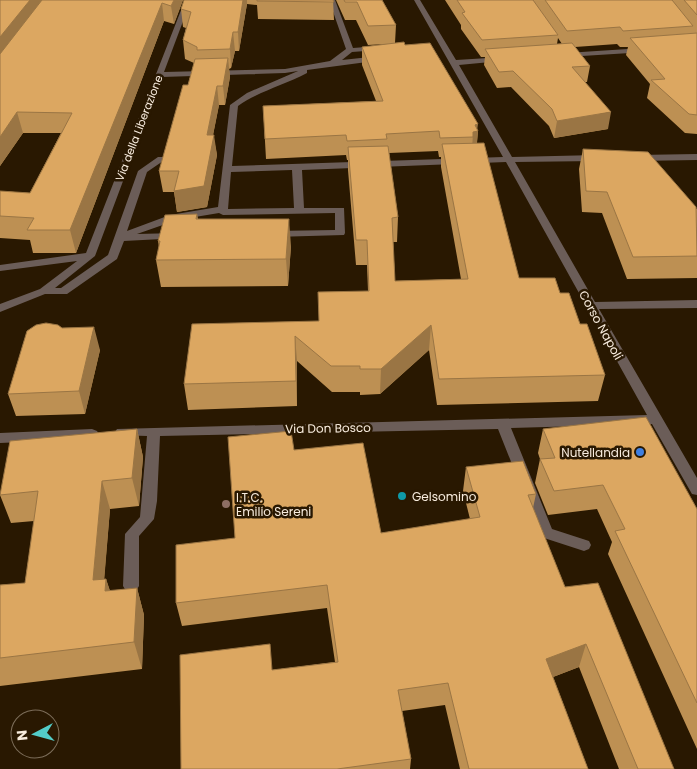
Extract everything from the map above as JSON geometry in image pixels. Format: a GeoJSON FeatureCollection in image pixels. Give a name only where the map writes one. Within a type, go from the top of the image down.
{"type":"FeatureCollection","features":[{"type":"Feature","properties":{"kind":"street","name":"Via della Liberazione"},"geometry":{"type":"LineString","coordinates":[[0,308],[44,291],[90,256],[188,0]]}},
{"type":"Feature","properties":{"kind":"street"},"geometry":{"type":"LineString","coordinates":[[332,0],[350,50]]}},
{"type":"Feature","properties":{"kind":"street","name":"Corso Napoli"},"geometry":{"type":"LineString","coordinates":[[417,0],[440,48],[454,63],[697,490]]}},
{"type":"Feature","properties":{"kind":"street"},"geometry":{"type":"LineString","coordinates":[[331,63],[350,50],[392,47]]}},
{"type":"Feature","properties":{"kind":"street"},"geometry":{"type":"LineString","coordinates":[[560,53],[652,50]]}},
{"type":"Feature","properties":{"kind":"street"},"geometry":{"type":"LineString","coordinates":[[159,75],[285,71],[331,63],[387,57]]}},
{"type":"Feature","properties":{"kind":"street"},"geometry":{"type":"LineString","coordinates":[[454,63],[510,59]]}},
{"type":"Feature","properties":{"kind":"street"},"geometry":{"type":"LineString","coordinates":[[223,210],[234,105],[244,97],[292,78],[311,67]]}},
{"type":"Feature","properties":{"kind":"street"},"geometry":{"type":"LineString","coordinates":[[623,158],[697,157]]}},
{"type":"Feature","properties":{"kind":"street"},"geometry":{"type":"LineString","coordinates":[[227,169],[507,159],[604,158]]}},
{"type":"Feature","properties":{"kind":"street","name":"Via della Liberazione"},"geometry":{"type":"LineString","coordinates":[[44,291],[63,292],[113,258],[143,171],[161,159]]}},
{"type":"Feature","properties":{"kind":"street"},"geometry":{"type":"LineString","coordinates":[[297,167],[299,210]]}},
{"type":"Feature","properties":{"kind":"street"},"geometry":{"type":"LineString","coordinates":[[121,238],[150,224],[205,210],[223,210],[223,212],[340,210],[340,233],[261,235]]}},
{"type":"Feature","properties":{"kind":"street"},"geometry":{"type":"LineString","coordinates":[[121,238],[184,236]]}},
{"type":"Feature","properties":{"kind":"street"},"geometry":{"type":"LineString","coordinates":[[0,268],[90,256]]}},
{"type":"Feature","properties":{"kind":"street"},"geometry":{"type":"LineString","coordinates":[[591,306],[697,304]]}},
{"type":"Feature","properties":{"kind":"street","name":"Via Don Bosco"},"geometry":{"type":"LineString","coordinates":[[0,438],[154,431],[656,419]]}},
{"type":"Feature","properties":{"kind":"street"},"geometry":{"type":"LineString","coordinates":[[503,424],[546,533],[584,545]]}},
{"type":"Feature","properties":{"kind":"street"},"geometry":{"type":"LineString","coordinates":[[131,586],[132,534],[147,519],[150,501],[154,431]]}},
{"type":"Feature","properties":{"kind":"building"},"geometry":{"type":"Polygon","coordinates":[[[0,0],[30,0],[0,37],[0,0]]]}},
{"type":"Feature","properties":{"kind":"building"},"geometry":{"type":"Polygon","coordinates":[[[42,0],[174,0],[171,6],[162,3],[70,230],[27,230],[34,218],[0,216],[0,191],[30,193],[72,113],[17,112],[0,137],[0,54],[42,0]]]}},
{"type":"Feature","properties":{"kind":"building"},"geometry":{"type":"Polygon","coordinates":[[[184,0],[243,0],[238,32],[233,32],[230,49],[197,50],[197,47],[183,40],[191,12],[181,9],[184,0]]]}},
{"type":"Feature","properties":{"kind":"building"},"geometry":{"type":"Polygon","coordinates":[[[333,0],[334,2],[257,1],[333,0]]]}},
{"type":"Feature","properties":{"kind":"building"},"geometry":{"type":"Polygon","coordinates":[[[344,0],[382,0],[396,25],[368,26],[357,2],[345,2],[344,0]]]}},
{"type":"Feature","properties":{"kind":"building"},"geometry":{"type":"Polygon","coordinates":[[[457,0],[533,0],[558,35],[482,40],[462,13],[465,12],[457,0]]]}},
{"type":"Feature","properties":{"kind":"building"},"geometry":{"type":"Polygon","coordinates":[[[545,0],[672,0],[693,26],[623,31],[620,27],[567,31],[545,0]]]}},
{"type":"Feature","properties":{"kind":"building"},"geometry":{"type":"Polygon","coordinates":[[[684,0],[697,0],[697,15],[684,0]]]}},
{"type":"Feature","properties":{"kind":"building"},"geometry":{"type":"Polygon","coordinates":[[[697,33],[697,115],[689,114],[651,80],[665,79],[630,38],[697,33]]]}},
{"type":"Feature","properties":{"kind":"building"},"geometry":{"type":"Polygon","coordinates":[[[404,42],[405,45],[430,43],[478,124],[475,125],[478,131],[473,132],[473,137],[440,138],[439,131],[386,134],[387,139],[347,141],[346,135],[265,139],[263,106],[383,101],[362,47],[404,42]]]}},
{"type":"Feature","properties":{"kind":"building"},"geometry":{"type":"Polygon","coordinates":[[[572,43],[590,66],[572,67],[611,112],[557,121],[552,109],[513,71],[499,72],[485,49],[572,43]]]}},
{"type":"Feature","properties":{"kind":"building"},"geometry":{"type":"Polygon","coordinates":[[[228,58],[223,86],[217,86],[207,135],[214,135],[204,186],[174,191],[179,171],[159,171],[183,85],[188,85],[195,59],[228,58]]]}},
{"type":"Feature","properties":{"kind":"building"},"geometry":{"type":"Polygon","coordinates":[[[484,143],[519,278],[555,278],[560,293],[569,293],[580,324],[587,324],[605,375],[439,379],[431,325],[381,369],[360,369],[360,366],[331,366],[295,336],[296,381],[184,384],[192,324],[319,321],[318,292],[369,291],[367,240],[356,240],[348,147],[388,146],[398,217],[392,218],[395,281],[468,279],[442,144],[484,143]]]}},
{"type":"Feature","properties":{"kind":"building"},"geometry":{"type":"Polygon","coordinates":[[[583,149],[648,152],[696,207],[697,256],[633,257],[607,192],[586,191],[583,149]]]}},
{"type":"Feature","properties":{"kind":"building"},"geometry":{"type":"Polygon","coordinates":[[[197,214],[196,219],[289,219],[286,259],[156,260],[160,241],[158,241],[165,215],[197,214]]]}},
{"type":"Feature","properties":{"kind":"building"},"geometry":{"type":"Polygon","coordinates":[[[46,323],[58,325],[62,328],[94,327],[79,391],[8,394],[27,331],[36,325],[46,323]]]}},
{"type":"Feature","properties":{"kind":"building"},"geometry":{"type":"Polygon","coordinates":[[[646,417],[697,509],[697,703],[615,531],[625,529],[603,485],[554,491],[540,459],[555,458],[543,429],[646,417]]]}},
{"type":"Feature","properties":{"kind":"building"},"geometry":{"type":"Polygon","coordinates":[[[137,429],[132,478],[102,481],[93,580],[106,579],[105,591],[137,588],[134,642],[0,658],[0,585],[25,583],[38,491],[0,495],[10,441],[137,429]]]}},
{"type":"Feature","properties":{"kind":"building"},"geometry":{"type":"Polygon","coordinates":[[[291,431],[294,450],[363,443],[381,533],[480,517],[466,467],[523,461],[536,494],[528,495],[565,587],[598,583],[674,769],[638,769],[586,644],[546,659],[588,769],[469,769],[448,683],[398,690],[411,759],[337,769],[181,769],[180,655],[270,644],[272,670],[338,662],[327,585],[176,603],[176,545],[235,538],[228,437],[291,431]]]}},
{"type":"Feature","properties":{"kind":"place","name":"Nutellandia"},"geometry":{"type":"Point","coordinates":[640,452]}},
{"type":"Feature","properties":{"kind":"place","name":"Gelsomino"},"geometry":{"type":"Point","coordinates":[402,496]}},
{"type":"Feature","properties":{"kind":"place","name":"I.T.C. Emilio Sereni"},"geometry":{"type":"Point","coordinates":[226,504]}}]}
